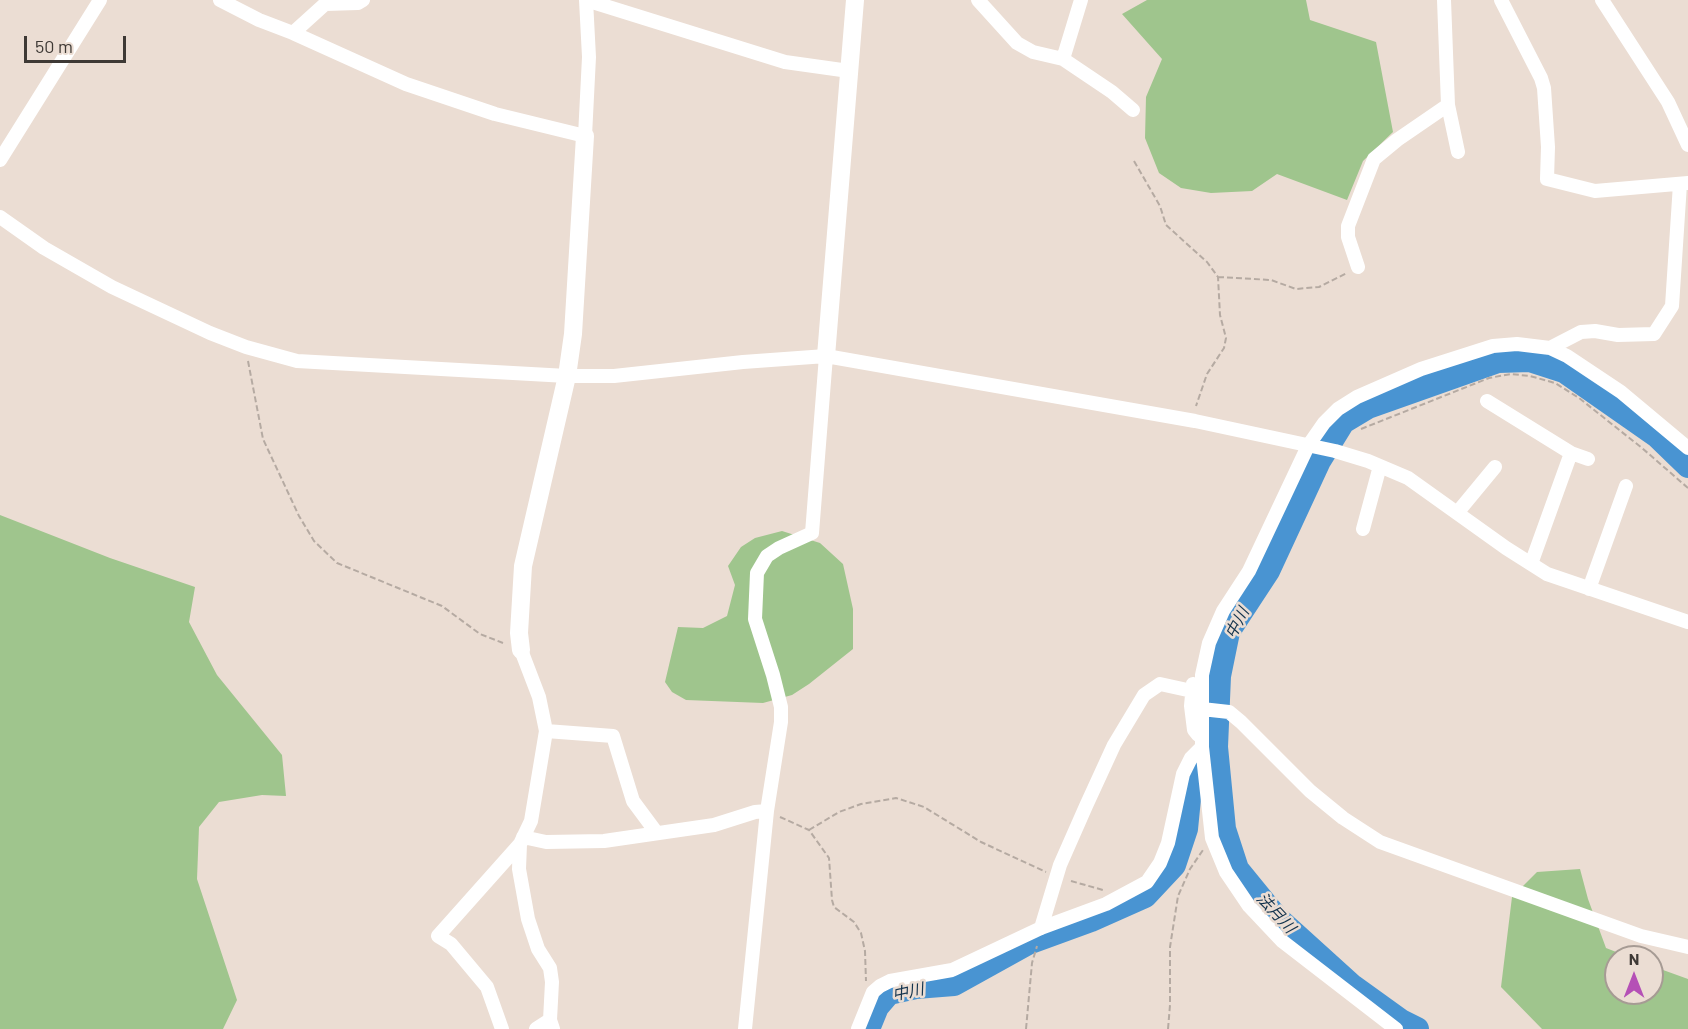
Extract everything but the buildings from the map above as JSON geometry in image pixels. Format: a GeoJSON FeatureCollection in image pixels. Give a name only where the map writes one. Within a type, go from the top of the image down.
{"type":"FeatureCollection","features":[{"type":"Feature","properties":{"kind":"street"},"geometry":{"type":"LineString","coordinates":[[0,160],[100,0]]}},
{"type":"Feature","properties":{"kind":"street"},"geometry":{"type":"LineString","coordinates":[[220,0],[259,20],[406,84],[495,114],[585,136]]}},
{"type":"Feature","properties":{"kind":"street"},"geometry":{"type":"LineString","coordinates":[[293,33],[326,4],[358,3],[363,0]]}},
{"type":"Feature","properties":{"kind":"street"},"geometry":{"type":"LineString","coordinates":[[502,1029],[487,987],[451,944],[438,936],[521,841],[531,821],[546,731],[539,697],[521,650],[519,633],[524,566],[567,376],[573,334],[590,57],[586,0],[785,62],[849,71]]}},
{"type":"Feature","properties":{"kind":"street"},"geometry":{"type":"LineString","coordinates":[[746,1029],[767,811],[781,722],[781,707],[773,675],[755,619],[757,573],[768,556],[779,548],[812,533],[855,0]]}},
{"type":"Feature","properties":{"kind":"street"},"geometry":{"type":"LineString","coordinates":[[978,0],[1017,43],[1033,52],[1063,59],[1112,92],[1133,110]]}},
{"type":"Feature","properties":{"kind":"street"},"geometry":{"type":"LineString","coordinates":[[1063,59],[1081,0]]}},
{"type":"Feature","properties":{"kind":"street"},"geometry":{"type":"LineString","coordinates":[[1444,0],[1448,105],[1458,152]]}},
{"type":"Feature","properties":{"kind":"street"},"geometry":{"type":"LineString","coordinates":[[1501,0],[1544,88],[1548,147],[1547,179],[1595,191],[1684,183],[1672,306],[1654,334],[1618,335],[1595,331],[1581,332],[1550,348]]}},
{"type":"Feature","properties":{"kind":"street"},"geometry":{"type":"LineString","coordinates":[[1602,0],[1668,102],[1688,145]]}},
{"type":"Feature","properties":{"kind":"street"},"geometry":{"type":"LineString","coordinates":[[1359,267],[1348,237],[1348,226],[1374,159],[1448,105]]}},
{"type":"Feature","properties":{"kind":"street"},"geometry":{"type":"LineString","coordinates":[[0,217],[44,248],[112,287],[210,333],[297,361],[567,376],[614,376],[743,362],[826,356],[1195,421],[1335,451],[1408,478],[1547,574],[1688,622]]}},
{"type":"Feature","properties":{"kind":"street"},"geometry":{"type":"LineString","coordinates":[[1395,1029],[1282,940],[1249,906],[1226,872],[1212,838],[1202,745],[1205,709],[1202,675],[1209,643],[1223,611],[1249,571],[1324,423],[1338,408],[1357,397],[1421,369],[1493,346],[1517,344],[1550,348],[1567,356],[1621,392],[1688,448]]}},
{"type":"Feature","properties":{"kind":"street"},"geometry":{"type":"LineString","coordinates":[[1488,401],[1571,453],[1588,459]]}},
{"type":"Feature","properties":{"kind":"street"},"geometry":{"type":"LineString","coordinates":[[1531,564],[1571,453]]}},
{"type":"Feature","properties":{"kind":"street"},"geometry":{"type":"LineString","coordinates":[[1363,529],[1380,466]]}},
{"type":"Feature","properties":{"kind":"street"},"geometry":{"type":"LineString","coordinates":[[1457,513],[1495,467]]}},
{"type":"Feature","properties":{"kind":"street"},"geometry":{"type":"LineString","coordinates":[[1589,589],[1626,486]]}},
{"type":"Feature","properties":{"kind":"street"},"geometry":{"type":"LineString","coordinates":[[1202,745],[1194,730],[1192,691],[1198,652],[1213,634]]}},
{"type":"Feature","properties":{"kind":"street"},"geometry":{"type":"LineString","coordinates":[[1041,928],[1069,845],[1110,756],[1143,695],[1160,684],[1192,691]]}},
{"type":"Feature","properties":{"kind":"street"},"geometry":{"type":"LineString","coordinates":[[1205,709],[1224,710],[1241,722],[1310,791],[1343,818],[1380,842],[1641,936],[1688,946]]}},
{"type":"Feature","properties":{"kind":"street"},"geometry":{"type":"LineString","coordinates":[[546,731],[613,736],[633,801],[656,832]]}},
{"type":"Feature","properties":{"kind":"street"},"geometry":{"type":"LineString","coordinates":[[858,1029],[873,992],[880,986],[890,981],[952,970],[1041,928],[1106,904],[1147,882],[1160,863],[1168,843],[1183,774],[1191,758],[1202,745]]}},
{"type":"Feature","properties":{"kind":"street"},"geometry":{"type":"LineString","coordinates":[[521,841],[604,841],[714,825],[755,812],[767,811]]}},
{"type":"Feature","properties":{"kind":"street"},"geometry":{"type":"LineString","coordinates":[[521,841],[519,869],[528,919],[538,949],[549,968],[552,982],[552,1024],[536,1029]]}},
{"type":"Feature","properties":{"kind":"path"},"geometry":{"type":"LineString","coordinates":[[1134,160],[1160,206],[1166,225],[1207,262],[1218,277],[1220,315],[1227,338],[1224,348],[1207,374],[1196,402],[1195,421]]}},
{"type":"Feature","properties":{"kind":"path"},"geometry":{"type":"LineString","coordinates":[[1218,277],[1271,280],[1296,289],[1319,287],[1359,267]]}},
{"type":"Feature","properties":{"kind":"path"},"geometry":{"type":"LineString","coordinates":[[246,346],[263,439],[299,516],[314,541],[337,563],[442,606],[480,634],[521,650]]}},
{"type":"Feature","properties":{"kind":"path"},"geometry":{"type":"LineString","coordinates":[[809,830],[839,812],[861,804],[897,798],[924,807],[981,842],[1058,877],[1108,892],[1127,893]]}},
{"type":"Feature","properties":{"kind":"path"},"geometry":{"type":"LineString","coordinates":[[767,811],[809,830],[829,858],[834,907],[854,922],[861,933],[865,951],[866,982]]}},
{"type":"Feature","properties":{"kind":"path"},"geometry":{"type":"LineString","coordinates":[[1168,1029],[1170,947],[1178,896],[1190,869],[1212,838]]}},
{"type":"Feature","properties":{"kind":"path"},"geometry":{"type":"LineString","coordinates":[[1026,1029],[1032,963],[1037,945]]}},
{"type":"Feature","properties":{"kind":"green space"},"geometry":{"type":"Polygon","coordinates":[[[1147,0],[1306,0],[1310,20],[1376,42],[1393,132],[1363,161],[1347,200],[1277,174],[1252,191],[1211,193],[1181,188],[1159,173],[1145,138],[1146,97],[1162,59],[1122,14],[1147,0]]]}},
{"type":"Feature","properties":{"kind":"green space"},"geometry":{"type":"Polygon","coordinates":[[[0,515],[110,558],[195,587],[189,622],[217,675],[282,755],[286,796],[262,795],[219,802],[199,827],[197,879],[237,1000],[223,1029],[0,1029],[0,515]]]}},
{"type":"Feature","properties":{"kind":"green space"},"geometry":{"type":"Polygon","coordinates":[[[782,531],[820,543],[843,564],[853,609],[853,649],[792,695],[763,703],[686,700],[672,692],[665,682],[678,627],[703,628],[727,616],[735,585],[728,566],[741,547],[755,538],[782,531]]]}},
{"type":"Feature","properties":{"kind":"green space"},"geometry":{"type":"Polygon","coordinates":[[[1580,869],[1605,945],[1604,1005],[1664,1005],[1664,970],[1688,979],[1688,1029],[1542,1029],[1501,987],[1512,897],[1537,872],[1580,869]]]}},
{"type":"Feature","properties":{"kind":"waterway","name":"中川"},"geometry":{"type":"LineString","coordinates":[[1417,1029],[1401,1021],[1351,985],[1277,918],[1237,869],[1224,829],[1216,747],[1219,676],[1228,632],[1268,571],[1319,461],[1343,422],[1368,407],[1498,361],[1530,360],[1564,371],[1657,436],[1688,466]]}},
{"type":"Feature","properties":{"kind":"waterway","name":"中川"},"geometry":{"type":"LineString","coordinates":[[868,1029],[877,1007],[889,993],[916,987],[954,984],[1028,943],[1091,920],[1145,896],[1174,865],[1186,829],[1191,778],[1216,747]]}},
{"type":"Feature","properties":{"kind":"water label","name":"法月川"},"geometry":{"type":"Point","coordinates":[1276,913]}}]}
